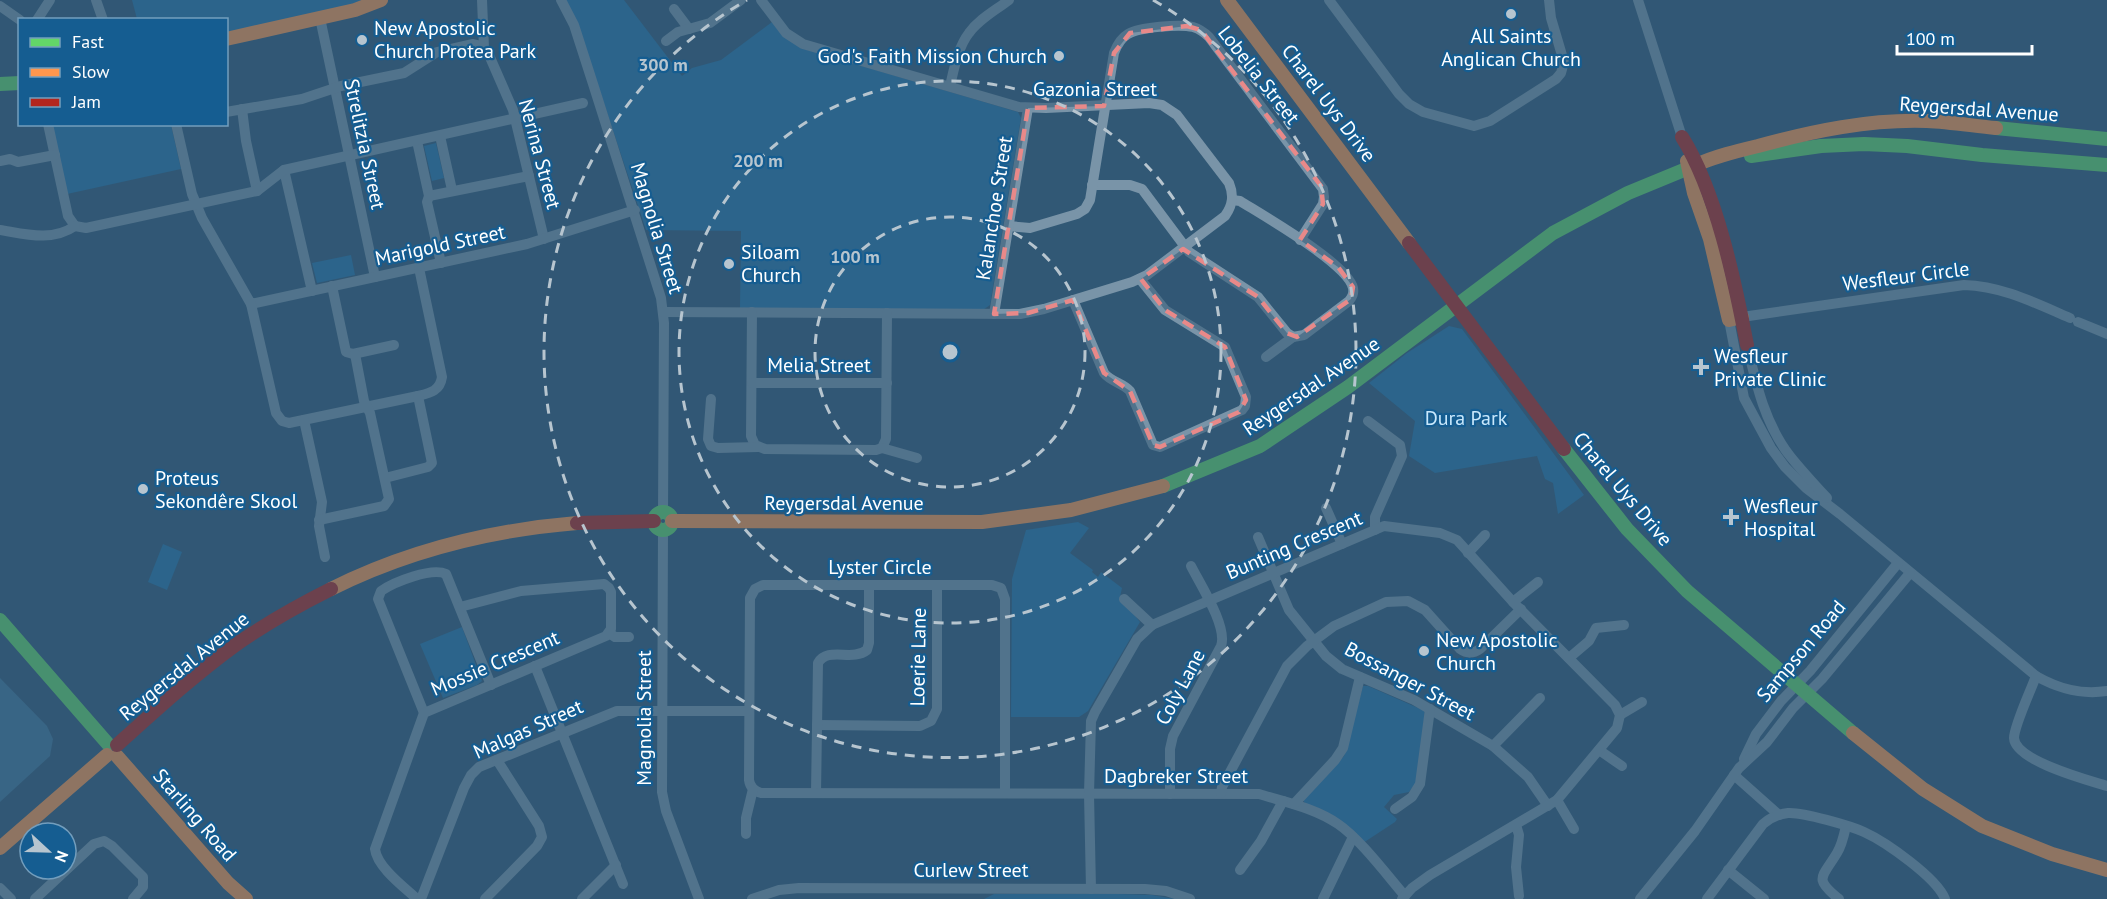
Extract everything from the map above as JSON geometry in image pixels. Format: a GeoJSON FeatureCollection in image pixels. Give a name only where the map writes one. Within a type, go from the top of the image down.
{"type":"FeatureCollection","features":[{"type":"Feature","properties":{"kind":"main road"},"geometry":{"type":"LineString","coordinates":[[228,39],[355,10],[381,0]]}},
{"type":"Feature","properties":{"kind":"main road","name":"Charel Uys Drive"},"geometry":{"type":"LineString","coordinates":[[1227,0],[1560,444],[1627,529],[1687,591],[1807,695],[1909,778],[1982,826],[2052,854],[2107,870]]}},
{"type":"Feature","properties":{"kind":"main road"},"geometry":{"type":"LineString","coordinates":[[0,84],[18,83]]}},
{"type":"Feature","properties":{"kind":"main road","name":"Reygersdal Avenue"},"geometry":{"type":"LineString","coordinates":[[1690,171],[1712,158],[1806,133],[1890,122],[1946,122],[1985,128],[2107,139]]}},
{"type":"Feature","properties":{"kind":"main road"},"geometry":{"type":"LineString","coordinates":[[1682,137],[1690,171],[1725,246],[1736,318],[1747,345]]}},
{"type":"Feature","properties":{"kind":"main road","name":"Reygersdal Avenue"},"geometry":{"type":"LineString","coordinates":[[0,848],[206,668],[249,636],[295,607],[368,572],[430,550],[502,532],[578,522],[969,523],[1046,515],[1127,497],[1200,473],[1260,446],[1348,387],[1553,233],[1628,193],[1690,171],[1789,149],[1842,144],[1907,146],[2107,165]]}},
{"type":"Feature","properties":{"kind":"main road","name":"Starling Road"},"geometry":{"type":"LineString","coordinates":[[0,620],[239,897]]}},
{"type":"Feature","properties":{"kind":"street"},"geometry":{"type":"LineString","coordinates":[[38,18],[50,0]]}},
{"type":"Feature","properties":{"kind":"street"},"geometry":{"type":"LineString","coordinates":[[96,0],[102,18]]}},
{"type":"Feature","properties":{"kind":"street","name":"Nerina Street"},"geometry":{"type":"LineString","coordinates":[[482,0],[484,48],[515,119],[544,239]]}},
{"type":"Feature","properties":{"kind":"street","name":"Magnolia Street"},"geometry":{"type":"LineString","coordinates":[[561,0],[576,32],[657,280],[663,312],[661,711],[663,801],[699,899]]}},
{"type":"Feature","properties":{"kind":"street"},"geometry":{"type":"LineString","coordinates":[[666,41],[678,32],[710,23],[741,0]]}},
{"type":"Feature","properties":{"kind":"street","name":"Gazonia Street"},"geometry":{"type":"LineString","coordinates":[[761,0],[786,33],[803,44],[1028,108],[1156,104],[1173,111],[1230,183],[1232,200]]}},
{"type":"Feature","properties":{"kind":"street"},"geometry":{"type":"LineString","coordinates":[[950,86],[961,47],[967,36],[975,26],[1009,0]]}},
{"type":"Feature","properties":{"kind":"street"},"geometry":{"type":"LineString","coordinates":[[1329,0],[1399,94],[1409,104],[1432,115],[1474,126],[1490,121],[1562,73],[1563,59],[1551,18],[1549,0]]}},
{"type":"Feature","properties":{"kind":"street"},"geometry":{"type":"LineString","coordinates":[[1638,0],[1682,137]]}},
{"type":"Feature","properties":{"kind":"street"},"geometry":{"type":"LineString","coordinates":[[0,6],[18,19]]}},
{"type":"Feature","properties":{"kind":"street"},"geometry":{"type":"LineString","coordinates":[[674,9],[688,29]]}},
{"type":"Feature","properties":{"kind":"street","name":"Strelitzia Street"},"geometry":{"type":"LineString","coordinates":[[320,18],[375,277]]}},
{"type":"Feature","properties":{"kind":"street","name":"Lobelia Street"},"geometry":{"type":"LineString","coordinates":[[1104,106],[1114,53],[1124,36],[1142,29],[1187,26],[1201,30],[1209,37],[1323,189],[1323,204],[1300,240]]}},
{"type":"Feature","properties":{"kind":"street"},"geometry":{"type":"LineString","coordinates":[[228,112],[302,99],[335,88],[404,73],[438,52],[472,44],[484,48]]}},
{"type":"Feature","properties":{"kind":"street"},"geometry":{"type":"LineString","coordinates":[[48,126],[68,216],[75,226],[86,228],[257,191],[284,170],[583,103]]}},
{"type":"Feature","properties":{"kind":"street"},"geometry":{"type":"LineString","coordinates":[[1009,226],[1030,228],[1077,214],[1088,204],[1104,106]]}},
{"type":"Feature","properties":{"kind":"street","name":"Kalanchoe Street"},"geometry":{"type":"LineString","coordinates":[[994,314],[1028,108]]}},
{"type":"Feature","properties":{"kind":"street"},"geometry":{"type":"LineString","coordinates":[[242,109],[246,141],[257,191]]}},
{"type":"Feature","properties":{"kind":"street"},"geometry":{"type":"LineString","coordinates":[[176,126],[196,204],[251,304],[278,416],[282,421],[290,423],[418,396],[437,389],[442,376],[419,268]]}},
{"type":"Feature","properties":{"kind":"street"},"geometry":{"type":"LineString","coordinates":[[440,136],[452,190]]}},
{"type":"Feature","properties":{"kind":"street"},"geometry":{"type":"LineString","coordinates":[[417,141],[429,196],[427,202],[441,263]]}},
{"type":"Feature","properties":{"kind":"street"},"geometry":{"type":"LineString","coordinates":[[0,161],[10,159],[18,162],[55,155]]}},
{"type":"Feature","properties":{"kind":"street"},"geometry":{"type":"LineString","coordinates":[[284,170],[312,291]]}},
{"type":"Feature","properties":{"kind":"street"},"geometry":{"type":"LineString","coordinates":[[429,196],[529,176]]}},
{"type":"Feature","properties":{"kind":"street"},"geometry":{"type":"LineString","coordinates":[[1092,185],[1130,185],[1142,189],[1188,252],[1261,299],[1287,333],[1293,337]]}},
{"type":"Feature","properties":{"kind":"street"},"geometry":{"type":"LineString","coordinates":[[663,312],[1028,313],[1140,279],[1225,216],[1232,200],[1240,201],[1338,267],[1352,285],[1354,293],[1349,301],[1304,335],[1293,337],[1266,357]]}},
{"type":"Feature","properties":{"kind":"street","name":"Marigold Street"},"geometry":{"type":"LineString","coordinates":[[251,304],[544,239],[634,210]]}},
{"type":"Feature","properties":{"kind":"street"},"geometry":{"type":"LineString","coordinates":[[0,230],[43,236],[66,233],[75,226]]}},
{"type":"Feature","properties":{"kind":"street"},"geometry":{"type":"LineString","coordinates":[[1073,300],[1104,373],[1130,391],[1153,445],[1160,447],[1242,411],[1246,397],[1225,347],[1165,310],[1140,279]]}},
{"type":"Feature","properties":{"kind":"street","name":"Wesfleur Circle"},"geometry":{"type":"LineString","coordinates":[[1736,318],[1964,285],[2005,291],[2107,334]]}},
{"type":"Feature","properties":{"kind":"street"},"geometry":{"type":"LineString","coordinates":[[332,286],[344,349],[348,353],[355,354],[394,345]]}},
{"type":"Feature","properties":{"kind":"street"},"geometry":{"type":"LineString","coordinates":[[752,312],[751,436],[758,447]]}},
{"type":"Feature","properties":{"kind":"street"},"geometry":{"type":"LineString","coordinates":[[882,447],[886,439],[887,313]]}},
{"type":"Feature","properties":{"kind":"street"},"geometry":{"type":"LineString","coordinates":[[1736,318],[1742,391],[1771,448],[1785,467],[1806,488],[2036,676],[2071,691],[2091,693],[2107,691]]}},
{"type":"Feature","properties":{"kind":"street"},"geometry":{"type":"LineString","coordinates":[[1747,345],[1758,389],[1770,422],[1790,456],[1840,514]]}},
{"type":"Feature","properties":{"kind":"street"},"geometry":{"type":"LineString","coordinates":[[319,520],[386,505],[389,499],[355,354]]}},
{"type":"Feature","properties":{"kind":"street","name":"Melia Street"},"geometry":{"type":"LineString","coordinates":[[752,383],[887,383]]}},
{"type":"Feature","properties":{"kind":"street"},"geometry":{"type":"LineString","coordinates":[[385,478],[428,467],[432,463],[418,396]]}},
{"type":"Feature","properties":{"kind":"street"},"geometry":{"type":"LineString","coordinates":[[711,399],[708,439],[711,446],[718,448],[873,450],[882,447],[917,458]]}},
{"type":"Feature","properties":{"kind":"street"},"geometry":{"type":"LineString","coordinates":[[303,420],[322,502],[319,526],[326,557]]}},
{"type":"Feature","properties":{"kind":"street"},"geometry":{"type":"LineString","coordinates":[[1368,421],[1400,445],[1402,450],[1402,456],[1375,517],[1375,530]]}},
{"type":"Feature","properties":{"kind":"street"},"geometry":{"type":"LineString","coordinates":[[1326,508],[1342,544]]}},
{"type":"Feature","properties":{"kind":"street","name":"Bunting Crescent"},"geometry":{"type":"LineString","coordinates":[[1090,889],[1090,732],[1095,711],[1137,639],[1152,625],[1384,526],[1440,533],[1457,540],[1615,705],[1620,715]]}},
{"type":"Feature","properties":{"kind":"street"},"geometry":{"type":"LineString","coordinates":[[1468,553],[1485,536]]}},
{"type":"Feature","properties":{"kind":"street","name":"Bossanger Street"},"geometry":{"type":"LineString","coordinates":[[1258,537],[1289,610],[1334,663],[1430,709],[1493,746],[1553,803],[1574,829]]}},
{"type":"Feature","properties":{"kind":"street","name":"Sampson Road"},"geometry":{"type":"LineString","coordinates":[[1640,899],[1695,831],[1737,771],[1756,734],[1781,700],[1898,563]]}},
{"type":"Feature","properties":{"kind":"street","name":"Coly Lane"},"geometry":{"type":"LineString","coordinates":[[1170,794],[1170,749],[1173,736],[1223,642],[1223,634],[1191,566]]}},
{"type":"Feature","properties":{"kind":"street"},"geometry":{"type":"LineString","coordinates":[[424,713],[378,596],[383,589],[402,580],[440,572],[446,574],[491,685]]}},
{"type":"Feature","properties":{"kind":"street","name":"Sampson Road"},"geometry":{"type":"LineString","coordinates":[[1737,771],[1822,679],[1910,573]]}},
{"type":"Feature","properties":{"kind":"street"},"geometry":{"type":"LineString","coordinates":[[1221,794],[1222,787],[1287,666],[1334,626],[1386,602],[1403,600],[1419,606],[1460,649],[1473,653],[1480,649],[1538,582]]}},
{"type":"Feature","properties":{"kind":"street"},"geometry":{"type":"LineString","coordinates":[[460,607],[521,591],[604,584],[611,592],[611,629],[609,633],[615,637],[628,637]]}},
{"type":"Feature","properties":{"kind":"street","name":"Lyster Circle"},"geometry":{"type":"LineString","coordinates":[[746,834],[746,818],[753,789],[749,780],[750,598],[755,589],[764,585],[995,585],[1001,588],[1004,593],[1005,793]]}},
{"type":"Feature","properties":{"kind":"street"},"geometry":{"type":"LineString","coordinates":[[816,793],[817,666],[819,660],[827,655],[861,654],[869,647],[870,585]]}},
{"type":"Feature","properties":{"kind":"street","name":"Loerie Lane"},"geometry":{"type":"LineString","coordinates":[[817,725],[920,726],[931,721],[937,709],[937,585]]}},
{"type":"Feature","properties":{"kind":"street"},"geometry":{"type":"LineString","coordinates":[[1124,598],[1152,625]]}},
{"type":"Feature","properties":{"kind":"street"},"geometry":{"type":"LineString","coordinates":[[1569,658],[1589,641],[1596,628],[1624,625]]}},
{"type":"Feature","properties":{"kind":"street","name":"Mossie Crescent"},"geometry":{"type":"LineString","coordinates":[[419,899],[380,864],[375,849],[424,713],[609,633]]}},
{"type":"Feature","properties":{"kind":"street"},"geometry":{"type":"LineString","coordinates":[[535,666],[623,884]]}},
{"type":"Feature","properties":{"kind":"street"},"geometry":{"type":"LineString","coordinates":[[2036,676],[2014,735],[2017,747],[2023,753],[2064,772],[2107,786]]}},
{"type":"Feature","properties":{"kind":"street"},"geometry":{"type":"LineString","coordinates":[[1240,870],[1288,803],[1335,760],[1343,748],[1360,677]]}},
{"type":"Feature","properties":{"kind":"street"},"geometry":{"type":"LineString","coordinates":[[1493,746],[1540,698]]}},
{"type":"Feature","properties":{"kind":"street"},"geometry":{"type":"LineString","coordinates":[[1404,897],[1430,875],[1553,803],[1617,728],[1620,715],[1642,702]]}},
{"type":"Feature","properties":{"kind":"street"},"geometry":{"type":"LineString","coordinates":[[1395,809],[1412,797],[1420,784],[1430,709]]}},
{"type":"Feature","properties":{"kind":"street","name":"Malgas Street"},"geometry":{"type":"LineString","coordinates":[[419,899],[468,778],[479,767],[617,711],[749,711]]}},
{"type":"Feature","properties":{"kind":"street"},"geometry":{"type":"LineString","coordinates":[[1599,750],[1622,766]]}},
{"type":"Feature","properties":{"kind":"street"},"geometry":{"type":"LineString","coordinates":[[485,899],[537,846],[542,837],[539,826],[497,760]]}},
{"type":"Feature","properties":{"kind":"street"},"geometry":{"type":"LineString","coordinates":[[1737,771],[1779,815]]}},
{"type":"Feature","properties":{"kind":"street"},"geometry":{"type":"LineString","coordinates":[[753,789],[761,793],[1089,794]]}},
{"type":"Feature","properties":{"kind":"street","name":"Dagbreker Street"},"geometry":{"type":"LineString","coordinates":[[1089,794],[1259,794],[1288,803],[1336,822],[1353,837],[1404,897]]}},
{"type":"Feature","properties":{"kind":"street"},"geometry":{"type":"LineString","coordinates":[[1707,899],[1763,824],[1779,815],[1794,813],[1860,830],[1872,836],[1928,875],[1939,887],[1945,899]]}},
{"type":"Feature","properties":{"kind":"street"},"geometry":{"type":"LineString","coordinates":[[1516,825],[1519,835],[1516,867],[1519,896]]}},
{"type":"Feature","properties":{"kind":"street"},"geometry":{"type":"LineString","coordinates":[[1839,899],[1824,886],[1822,876],[1838,852],[1846,826]]}},
{"type":"Feature","properties":{"kind":"street"},"geometry":{"type":"LineString","coordinates":[[1323,899],[1353,837]]}},
{"type":"Feature","properties":{"kind":"street"},"geometry":{"type":"LineString","coordinates":[[35,899],[94,844],[104,841],[143,877],[144,884],[133,899]]}},
{"type":"Feature","properties":{"kind":"street"},"geometry":{"type":"LineString","coordinates":[[582,899],[616,865]]}},
{"type":"Feature","properties":{"kind":"street"},"geometry":{"type":"LineString","coordinates":[[1728,870],[1764,899]]}},
{"type":"Feature","properties":{"kind":"street"},"geometry":{"type":"LineString","coordinates":[[0,888],[11,899]]}},
{"type":"Feature","properties":{"kind":"street","name":"Curlew Street"},"geometry":{"type":"LineString","coordinates":[[752,899],[780,890],[799,888],[979,894],[1090,889],[1157,890],[1190,899]]}},
{"type":"Feature","properties":{"kind":"highlighted area"},"geometry":{"type":"Polygon","coordinates":[[[1187,26],[1201,30],[1321,186],[1323,204],[1300,240],[1338,267],[1353,287],[1351,299],[1297,337],[1287,333],[1258,297],[1183,249],[1141,279],[1165,310],[1225,347],[1246,400],[1239,412],[1160,447],[1153,445],[1130,391],[1104,373],[1073,300],[1028,313],[994,314],[1028,108],[1104,106],[1114,53],[1130,33],[1187,26]]]}},
{"type":"Feature","properties":{"kind":"green space"},"geometry":{"type":"Polygon","coordinates":[[[132,0],[370,0],[228,33],[228,18],[137,18],[132,0]]]}},
{"type":"Feature","properties":{"kind":"green space"},"geometry":{"type":"Polygon","coordinates":[[[566,0],[624,0],[682,76],[692,68],[721,60],[772,22],[784,37],[801,48],[1018,112],[1021,118],[990,305],[983,310],[740,308],[741,231],[646,230],[581,34],[566,0]]]}},
{"type":"Feature","properties":{"kind":"green space"},"geometry":{"type":"Polygon","coordinates":[[[52,126],[171,126],[181,169],[67,194],[52,126]]]}},
{"type":"Feature","properties":{"kind":"green space"},"geometry":{"type":"Polygon","coordinates":[[[436,143],[444,178],[432,181],[424,146],[436,143]]]}},
{"type":"Feature","properties":{"kind":"green space"},"geometry":{"type":"Polygon","coordinates":[[[351,255],[355,275],[317,283],[312,263],[351,255]]]}},
{"type":"Feature","properties":{"kind":"green space","name":"Dura Park"},"geometry":{"type":"Polygon","coordinates":[[[1449,326],[1462,329],[1584,495],[1558,514],[1553,483],[1545,479],[1537,456],[1435,473],[1409,456],[1415,421],[1369,383],[1407,353],[1449,326]]]}},
{"type":"Feature","properties":{"kind":"green space"},"geometry":{"type":"Polygon","coordinates":[[[1078,522],[1089,528],[1070,553],[1093,570],[1092,572],[1098,577],[1101,572],[1122,588],[1120,597],[1140,622],[1088,711],[1079,717],[1011,717],[1012,579],[1026,530],[1078,522]]]}},
{"type":"Feature","properties":{"kind":"green space"},"geometry":{"type":"Polygon","coordinates":[[[163,544],[182,552],[167,590],[148,582],[163,544]]]}},
{"type":"Feature","properties":{"kind":"green space"},"geometry":{"type":"Polygon","coordinates":[[[462,627],[482,681],[443,698],[420,644],[462,627]]]}},
{"type":"Feature","properties":{"kind":"green space"},"geometry":{"type":"Polygon","coordinates":[[[1363,686],[1368,686],[1425,711],[1417,782],[1409,792],[1394,795],[1384,807],[1397,819],[1395,822],[1363,843],[1304,802],[1304,799],[1344,756],[1363,686]]]}},
{"type":"Feature","properties":{"kind":"green space"},"geometry":{"type":"Polygon","coordinates":[[[994,894],[1119,894],[1152,895],[1175,899],[984,899],[994,894]]]}},
{"type":"Feature","properties":{"kind":"shaded area"},"geometry":{"type":"Polygon","coordinates":[[[0,678],[47,726],[53,739],[50,756],[0,802],[0,678]]]}},
{"type":"Feature","properties":{"kind":"traffic: fast"},"geometry":{"type":"LineString","coordinates":[[0,84],[18,83]]}},
{"type":"Feature","properties":{"kind":"traffic: fast"},"geometry":{"type":"LineString","coordinates":[[1996,128],[2107,139]]}},
{"type":"Feature","properties":{"kind":"traffic: fast"},"geometry":{"type":"LineString","coordinates":[[1751,156],[1821,146],[1864,144],[2107,165]]}},
{"type":"Feature","properties":{"kind":"traffic: fast"},"geometry":{"type":"LineString","coordinates":[[1163,486],[1260,446],[1348,387],[1553,233],[1628,193],[1696,165]]}},
{"type":"Feature","properties":{"kind":"traffic: fast"},"geometry":{"type":"LineString","coordinates":[[1564,449],[1627,529],[1687,591],[1853,733]]}},
{"type":"Feature","properties":{"kind":"traffic: fast"},"geometry":{"type":"LineString","coordinates":[[663,512],[669,515],[672,521],[669,527],[663,530],[657,527],[654,521],[657,515],[663,512]]}},
{"type":"Feature","properties":{"kind":"traffic: fast"},"geometry":{"type":"LineString","coordinates":[[0,620],[108,744]]}},
{"type":"Feature","properties":{"kind":"traffic: slow"},"geometry":{"type":"LineString","coordinates":[[228,39],[355,10],[381,0]]}},
{"type":"Feature","properties":{"kind":"traffic: slow"},"geometry":{"type":"LineString","coordinates":[[1227,0],[1409,243]]}},
{"type":"Feature","properties":{"kind":"traffic: slow"},"geometry":{"type":"LineString","coordinates":[[1696,165],[1727,154],[1779,141],[1863,124],[1927,121],[1996,128]]}},
{"type":"Feature","properties":{"kind":"traffic: slow"},"geometry":{"type":"LineString","coordinates":[[1687,161],[1694,193],[1710,239],[1729,320],[1742,317]]}},
{"type":"Feature","properties":{"kind":"traffic: slow"},"geometry":{"type":"LineString","coordinates":[[672,521],[982,522],[1071,510],[1163,486]]}},
{"type":"Feature","properties":{"kind":"traffic: slow"},"geometry":{"type":"LineString","coordinates":[[331,589],[390,564],[451,544],[513,531],[577,523]]}},
{"type":"Feature","properties":{"kind":"traffic: slow"},"geometry":{"type":"LineString","coordinates":[[1853,733],[1923,789],[1982,826],[2052,854],[2107,870]]}},
{"type":"Feature","properties":{"kind":"traffic: slow"},"geometry":{"type":"LineString","coordinates":[[0,848],[107,755]]}},
{"type":"Feature","properties":{"kind":"traffic: slow"},"geometry":{"type":"LineString","coordinates":[[117,756],[228,883],[246,899]]}},
{"type":"Feature","properties":{"kind":"traffic: jam"},"geometry":{"type":"LineString","coordinates":[[1682,137],[1705,183],[1723,238],[1747,345]]}},
{"type":"Feature","properties":{"kind":"traffic: jam"},"geometry":{"type":"LineString","coordinates":[[1409,243],[1564,449]]}},
{"type":"Feature","properties":{"kind":"traffic: jam"},"geometry":{"type":"LineString","coordinates":[[577,523],[654,521]]}},
{"type":"Feature","properties":{"kind":"traffic: jam"},"geometry":{"type":"LineString","coordinates":[[117,745],[234,646],[257,630],[331,589]]}},
{"type":"Feature","properties":{"kind":"place","name":"All Saints Anglican Church"},"geometry":{"type":"Point","coordinates":[1511,14]}},
{"type":"Feature","properties":{"kind":"place","name":"New Apostolic Church Protea Park"},"geometry":{"type":"Point","coordinates":[362,40]}},
{"type":"Feature","properties":{"kind":"place","name":"God's Faith Mission Church"},"geometry":{"type":"Point","coordinates":[1059,56]}},
{"type":"Feature","properties":{"kind":"place","name":"Siloam Church"},"geometry":{"type":"Point","coordinates":[729,264]}},
{"type":"Feature","properties":{"kind":"place","name":"Wesfleur Private Clinic"},"geometry":{"type":"Point","coordinates":[1701,367]}},
{"type":"Feature","properties":{"kind":"place","name":"Proteus Sekondêre Skool"},"geometry":{"type":"Point","coordinates":[143,489]}},
{"type":"Feature","properties":{"kind":"place","name":"Wesfleur Hospital"},"geometry":{"type":"Point","coordinates":[1731,517]}},
{"type":"Feature","properties":{"kind":"place","name":"New Apostolic Church"},"geometry":{"type":"Point","coordinates":[1424,651]}}]}
